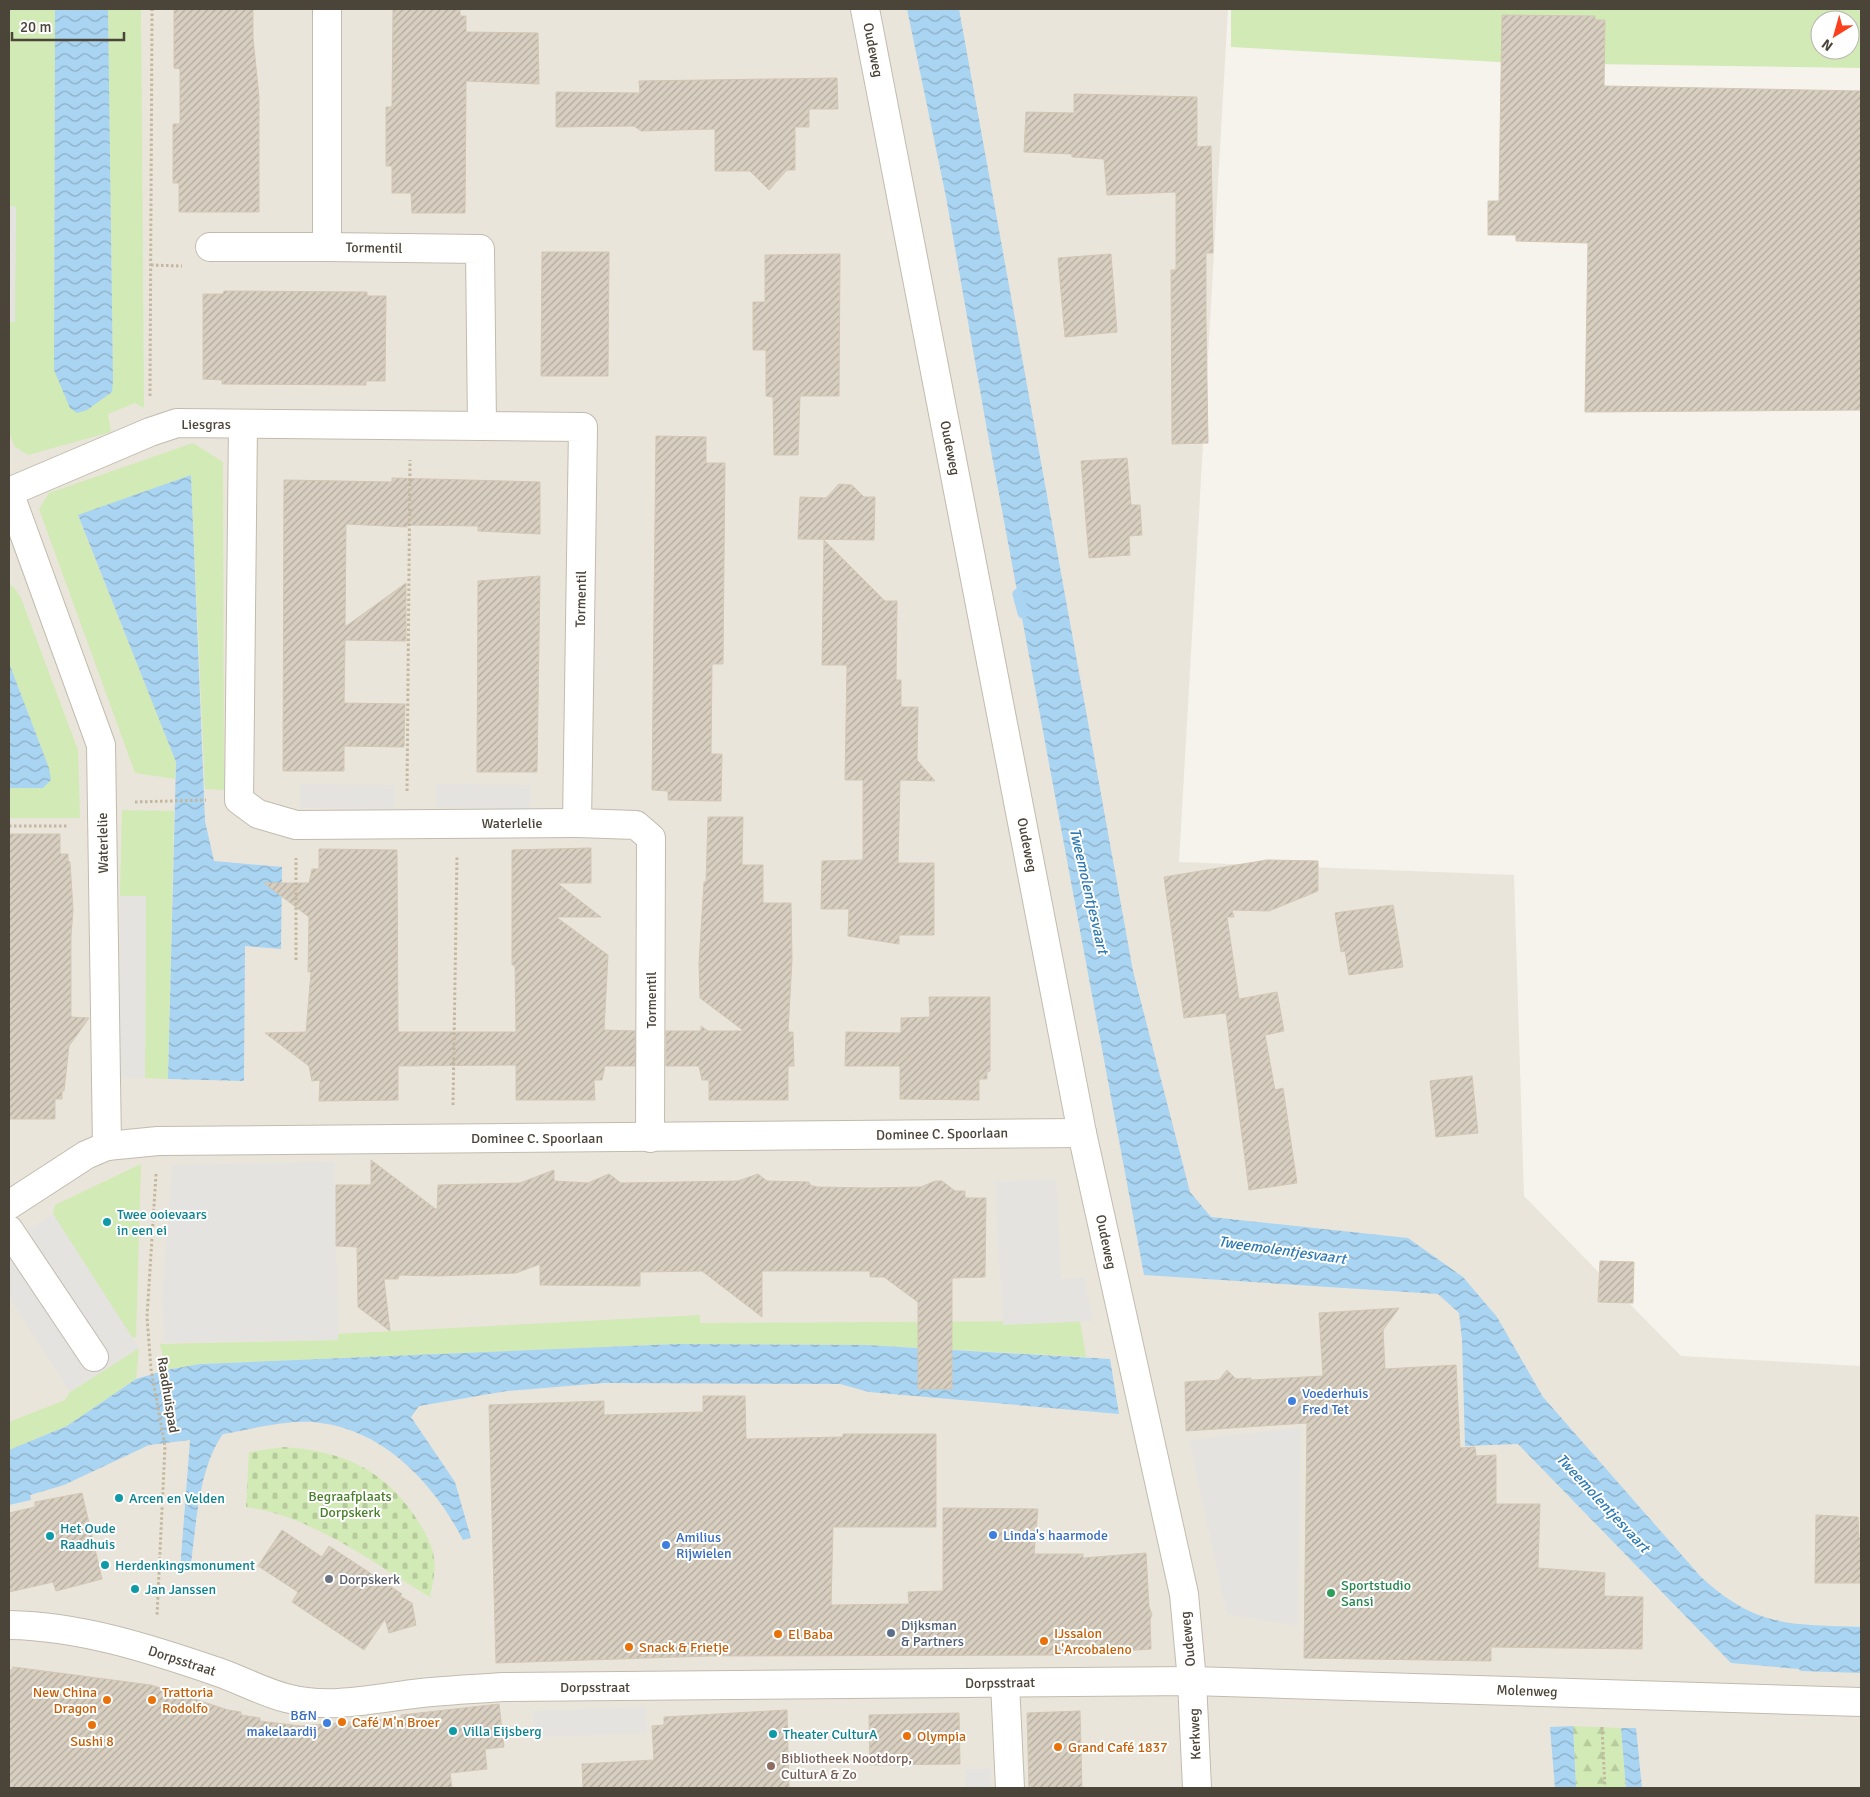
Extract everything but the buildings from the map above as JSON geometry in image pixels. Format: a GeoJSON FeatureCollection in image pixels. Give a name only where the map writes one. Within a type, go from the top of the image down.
{"type":"FeatureCollection","features":[{"type":"Feature","properties":{"kind":"street","name":"Tormentil"},"geometry":{"type":"LineString","coordinates":[[327,9],[327,248]]}},
{"type":"Feature","properties":{"kind":"street","name":"Oudeweg"},"geometry":{"type":"LineString","coordinates":[[864,9],[1082,1132],[1184,1594],[1192,1681]]}},
{"type":"Feature","properties":{"kind":"street","name":"Tormentil"},"geometry":{"type":"LineString","coordinates":[[210,248],[480,249],[482,426],[583,427],[577,823],[636,825],[651,838],[650,1138]]}},
{"type":"Feature","properties":{"kind":"street","name":"Liesgras"},"geometry":{"type":"LineString","coordinates":[[20,553],[9,492],[150,432],[177,423],[482,426]]}},
{"type":"Feature","properties":{"kind":"street","name":"Waterlelie"},"geometry":{"type":"LineString","coordinates":[[243,424],[240,800],[258,814],[296,825],[577,823]]}},
{"type":"Feature","properties":{"kind":"street","name":"Waterlelie"},"geometry":{"type":"LineString","coordinates":[[20,553],[101,745],[107,1146]]}},
{"type":"Feature","properties":{"kind":"street","name":"Dominee C. Spoorlaan"},"geometry":{"type":"LineString","coordinates":[[9,1205],[80,1158],[107,1146],[158,1141],[650,1138],[1082,1132]]}},
{"type":"Feature","properties":{"kind":"street"},"geometry":{"type":"LineString","coordinates":[[9,1230],[94,1357]]}},
{"type":"Feature","properties":{"kind":"street","name":"Dorpsstraat"},"geometry":{"type":"LineString","coordinates":[[9,1625],[34,1625],[98,1636],[210,1670],[286,1698],[324,1702],[366,1701],[421,1693],[504,1687],[1192,1681]]}},
{"type":"Feature","properties":{"kind":"street","name":"Molenweg"},"geometry":{"type":"LineString","coordinates":[[1192,1681],[1861,1702]]}},
{"type":"Feature","properties":{"kind":"street","name":"Kerkweg"},"geometry":{"type":"LineString","coordinates":[[1192,1681],[1197,1788]]}},
{"type":"Feature","properties":{"kind":"street"},"geometry":{"type":"LineString","coordinates":[[1005,1683],[1010,1788]]}},
{"type":"Feature","properties":{"kind":"path"},"geometry":{"type":"LineString","coordinates":[[150,432],[152,9]]}},
{"type":"Feature","properties":{"kind":"path"},"geometry":{"type":"LineString","coordinates":[[406,823],[410,426]]}},
{"type":"Feature","properties":{"kind":"path"},"geometry":{"type":"LineString","coordinates":[[144,803],[206,800]]}},
{"type":"Feature","properties":{"kind":"path"},"geometry":{"type":"LineString","coordinates":[[452,1139],[458,823]]}},
{"type":"Feature","properties":{"kind":"path"},"geometry":{"type":"LineString","coordinates":[[296,825],[296,960]]}},
{"type":"Feature","properties":{"kind":"path"},"geometry":{"type":"LineString","coordinates":[[9,826],[102,826]]}},
{"type":"Feature","properties":{"kind":"path","name":"Raadhuispad"},"geometry":{"type":"LineString","coordinates":[[155,1652],[165,1446],[151,1369],[147,1317],[158,1141]]}},
{"type":"Feature","properties":{"kind":"path"},"geometry":{"type":"LineString","coordinates":[[1603,1694],[1602,1748],[1605,1788]]}},
{"type":"Feature","properties":{"kind":"shaded area"},"geometry":{"type":"Polygon","coordinates":[[[9,9],[1228,9],[1179,862],[1514,875],[1524,1196],[1681,1356],[1861,1366],[1861,1788],[9,1788],[9,9]]]}},
{"type":"Feature","properties":{"kind":"shaded area"},"geometry":{"type":"Polygon","coordinates":[[[9,206],[16,207],[15,322],[9,322],[9,206]]]}},
{"type":"Feature","properties":{"kind":"shaded area"},"geometry":{"type":"Polygon","coordinates":[[[300,784],[394,785],[394,809],[300,808],[300,784]]]}},
{"type":"Feature","properties":{"kind":"shaded area"},"geometry":{"type":"Polygon","coordinates":[[[436,784],[530,785],[530,809],[436,808],[436,784]]]}},
{"type":"Feature","properties":{"kind":"shaded area"},"geometry":{"type":"Polygon","coordinates":[[[120,896],[146,896],[145,1078],[119,1077],[120,896]]]}},
{"type":"Feature","properties":{"kind":"shaded area"},"geometry":{"type":"Polygon","coordinates":[[[335,1162],[338,1340],[164,1342],[162,1297],[172,1165],[335,1162]]]}},
{"type":"Feature","properties":{"kind":"shaded area"},"geometry":{"type":"Polygon","coordinates":[[[1056,1179],[1061,1279],[1084,1278],[1093,1321],[1003,1325],[995,1182],[1056,1179]]]}},
{"type":"Feature","properties":{"kind":"shaded area"},"geometry":{"type":"Polygon","coordinates":[[[53,1214],[139,1348],[70,1392],[9,1297],[9,1241],[53,1214]]]}},
{"type":"Feature","properties":{"kind":"shaded area"},"geometry":{"type":"Polygon","coordinates":[[[1301,1428],[1297,1626],[1227,1614],[1189,1440],[1301,1428]]]}},
{"type":"Feature","properties":{"kind":"shaded area"},"geometry":{"type":"Polygon","coordinates":[[[646,1707],[647,1733],[534,1737],[533,1711],[646,1707]]]}},
{"type":"Feature","properties":{"kind":"shaded area"},"geometry":{"type":"Polygon","coordinates":[[[965,1769],[991,1769],[991,1788],[966,1788],[965,1769]]]}},
{"type":"Feature","properties":{"kind":"green space"},"geometry":{"type":"Polygon","coordinates":[[[9,9],[55,9],[54,370],[113,381],[108,9],[141,9],[144,408],[135,403],[108,414],[111,432],[28,455],[14,446],[9,432],[9,322],[14,322],[16,207],[9,206],[9,9]]]}},
{"type":"Feature","properties":{"kind":"green space"},"geometry":{"type":"Polygon","coordinates":[[[1231,9],[1861,9],[1861,68],[1516,63],[1231,47],[1231,9]]]}},
{"type":"Feature","properties":{"kind":"green space"},"geometry":{"type":"Polygon","coordinates":[[[193,443],[223,462],[224,790],[205,789],[191,475],[78,516],[176,762],[175,779],[135,773],[39,509],[49,493],[193,443]]]}},
{"type":"Feature","properties":{"kind":"green space"},"geometry":{"type":"Polygon","coordinates":[[[9,585],[14,587],[21,598],[78,750],[80,818],[9,818],[9,788],[43,788],[49,768],[9,663],[9,585]]]}},
{"type":"Feature","properties":{"kind":"green space"},"geometry":{"type":"Polygon","coordinates":[[[122,810],[174,811],[168,1079],[145,1078],[146,896],[120,896],[122,810]]]}},
{"type":"Feature","properties":{"kind":"green space"},"geometry":{"type":"Polygon","coordinates":[[[141,1164],[136,1337],[132,1338],[53,1214],[55,1205],[141,1164]]]}},
{"type":"Feature","properties":{"kind":"green space"},"geometry":{"type":"Polygon","coordinates":[[[700,1315],[700,1323],[1080,1321],[1086,1357],[866,1345],[677,1344],[200,1364],[166,1370],[160,1344],[338,1340],[338,1334],[700,1315]]]}},
{"type":"Feature","properties":{"kind":"green space"},"geometry":{"type":"Polygon","coordinates":[[[139,1348],[136,1379],[67,1426],[9,1450],[9,1422],[65,1400],[70,1392],[139,1348]]]}},
{"type":"Feature","properties":{"kind":"green space","name":"Begraafplaats Dorpskerk"},"geometry":{"type":"Polygon","coordinates":[[[284,1447],[323,1453],[358,1464],[373,1473],[401,1498],[414,1515],[432,1547],[434,1578],[430,1597],[319,1530],[271,1512],[246,1507],[249,1452],[284,1447]]]}},
{"type":"Feature","properties":{"kind":"green space"},"geometry":{"type":"Polygon","coordinates":[[[1573,1726],[1621,1728],[1626,1788],[1576,1788],[1573,1726]]]}},
{"type":"Feature","properties":{"kind":"water"},"geometry":{"type":"Polygon","coordinates":[[[55,9],[108,9],[113,381],[112,392],[87,410],[77,413],[70,408],[54,370],[55,9]]]}},
{"type":"Feature","properties":{"kind":"water"},"geometry":{"type":"Polygon","coordinates":[[[907,9],[959,9],[1133,971],[1190,1192],[1211,1217],[1408,1238],[1463,1277],[1497,1317],[1543,1397],[1701,1577],[1721,1594],[1740,1606],[1775,1620],[1814,1625],[1861,1627],[1861,1673],[1801,1671],[1799,1669],[1731,1663],[1518,1444],[1465,1446],[1462,1339],[1459,1313],[1438,1294],[1144,1275],[986,424],[946,197],[907,9]]]}},
{"type":"Feature","properties":{"kind":"water"},"geometry":{"type":"Polygon","coordinates":[[[191,475],[205,821],[214,861],[282,867],[281,949],[245,946],[244,1081],[168,1079],[176,762],[78,515],[191,475]]]}},
{"type":"Feature","properties":{"kind":"water"},"geometry":{"type":"Polygon","coordinates":[[[9,663],[49,768],[51,780],[43,788],[9,788],[9,663]]]}},
{"type":"Feature","properties":{"kind":"water"},"geometry":{"type":"Polygon","coordinates":[[[677,1344],[866,1345],[1110,1359],[1119,1414],[869,1392],[840,1384],[604,1383],[507,1391],[419,1406],[411,1417],[455,1482],[471,1538],[463,1540],[438,1500],[423,1481],[387,1449],[366,1437],[344,1428],[321,1423],[297,1422],[272,1425],[223,1434],[215,1448],[208,1464],[199,1500],[190,1571],[180,1571],[190,1440],[149,1445],[64,1485],[30,1495],[31,1500],[9,1505],[9,1450],[67,1426],[136,1379],[166,1370],[200,1364],[677,1344]]]}},
{"type":"Feature","properties":{"kind":"water"},"geometry":{"type":"Polygon","coordinates":[[[1573,1726],[1576,1788],[1555,1788],[1550,1727],[1573,1726]]]}},
{"type":"Feature","properties":{"kind":"water"},"geometry":{"type":"Polygon","coordinates":[[[1621,1728],[1636,1728],[1642,1788],[1626,1788],[1621,1728]]]}},
{"type":"Feature","properties":{"kind":"waterway","name":"Tweemolentjesvaart"},"geometry":{"type":"LineString","coordinates":[[1018,594],[1023,613]]}},
{"type":"Feature","properties":{"kind":"place","name":"Twee ooievaars in een ei"},"geometry":{"type":"Point","coordinates":[107,1222]}},
{"type":"Feature","properties":{"kind":"place","name":"Voederhuis Fred Tet"},"geometry":{"type":"Point","coordinates":[1292,1401]}},
{"type":"Feature","properties":{"kind":"place","name":"Arcen en Velden"},"geometry":{"type":"Point","coordinates":[119,1498]}},
{"type":"Feature","properties":{"kind":"place","name":"Linda's haarmode"},"geometry":{"type":"Point","coordinates":[993,1535]}},
{"type":"Feature","properties":{"kind":"place","name":"Het Oude Raadhuis"},"geometry":{"type":"Point","coordinates":[50,1536]}},
{"type":"Feature","properties":{"kind":"place","name":"Amilius Rijwielen"},"geometry":{"type":"Point","coordinates":[666,1545]}},
{"type":"Feature","properties":{"kind":"place","name":"Herdenkingsmonument"},"geometry":{"type":"Point","coordinates":[105,1565]}},
{"type":"Feature","properties":{"kind":"place","name":"Dorpskerk"},"geometry":{"type":"Point","coordinates":[329,1579]}},
{"type":"Feature","properties":{"kind":"place","name":"Jan Janssen"},"geometry":{"type":"Point","coordinates":[135,1589]}},
{"type":"Feature","properties":{"kind":"place","name":"Sportstudio Sansi"},"geometry":{"type":"Point","coordinates":[1331,1593]}},
{"type":"Feature","properties":{"kind":"place","name":"Dijksman & Partners"},"geometry":{"type":"Point","coordinates":[891,1633]}},
{"type":"Feature","properties":{"kind":"place","name":"El Baba"},"geometry":{"type":"Point","coordinates":[778,1634]}},
{"type":"Feature","properties":{"kind":"place","name":"IJssalon L'Arcobaleno"},"geometry":{"type":"Point","coordinates":[1044,1641]}},
{"type":"Feature","properties":{"kind":"place","name":"Snack & Frietje"},"geometry":{"type":"Point","coordinates":[629,1647]}},
{"type":"Feature","properties":{"kind":"place","name":"New China Dragon"},"geometry":{"type":"Point","coordinates":[107,1700]}},
{"type":"Feature","properties":{"kind":"place","name":"Trattoria Rodolfo"},"geometry":{"type":"Point","coordinates":[152,1700]}},
{"type":"Feature","properties":{"kind":"place","name":"Café M'n Broer"},"geometry":{"type":"Point","coordinates":[342,1722]}},
{"type":"Feature","properties":{"kind":"place","name":"B&N makelaardij"},"geometry":{"type":"Point","coordinates":[327,1723]}},
{"type":"Feature","properties":{"kind":"place","name":"Sushi 8"},"geometry":{"type":"Point","coordinates":[92,1725]}},
{"type":"Feature","properties":{"kind":"place","name":"Villa Eijsberg"},"geometry":{"type":"Point","coordinates":[453,1731]}},
{"type":"Feature","properties":{"kind":"place","name":"Theater CulturA"},"geometry":{"type":"Point","coordinates":[773,1734]}},
{"type":"Feature","properties":{"kind":"place","name":"Olympia"},"geometry":{"type":"Point","coordinates":[907,1736]}},
{"type":"Feature","properties":{"kind":"place","name":"Grand Café 1837"},"geometry":{"type":"Point","coordinates":[1058,1747]}},
{"type":"Feature","properties":{"kind":"place","name":"Bibliotheek Nootdorp, CulturA & Zo"},"geometry":{"type":"Point","coordinates":[771,1766]}}]}
